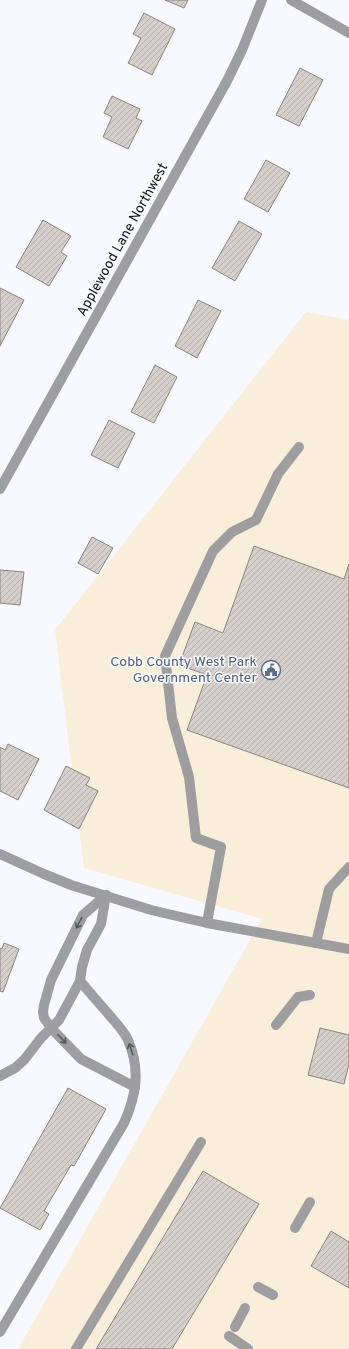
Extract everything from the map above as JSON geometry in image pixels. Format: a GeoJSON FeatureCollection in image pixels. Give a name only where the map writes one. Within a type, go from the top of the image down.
{"type":"FeatureCollection","features":[{"type":"Feature","properties":{"kind":"street","name":"Applewood Lane Northwest"},"geometry":{"type":"LineString","coordinates":[[0,490],[227,81],[242,50],[262,0]]}},
{"type":"Feature","properties":{"kind":"street"},"geometry":{"type":"LineString","coordinates":[[290,0],[349,33]]}},
{"type":"Feature","properties":{"kind":"street"},"geometry":{"type":"LineString","coordinates":[[207,923],[221,847],[196,838],[189,777],[172,718],[165,656],[213,552],[232,532],[256,520],[278,474],[300,447]]}},
{"type":"Feature","properties":{"kind":"street"},"geometry":{"type":"LineString","coordinates":[[0,854],[51,877],[151,910],[207,923],[349,949]]}},
{"type":"Feature","properties":{"kind":"street"},"geometry":{"type":"LineString","coordinates":[[316,943],[329,889],[349,867]]}},
{"type":"Feature","properties":{"kind":"street"},"geometry":{"type":"LineString","coordinates":[[0,1076],[15,1068],[24,1060],[41,1038],[59,1020],[80,981],[87,950],[101,924],[106,895]]}},
{"type":"Feature","properties":{"kind":"street"},"geometry":{"type":"LineString","coordinates":[[106,895],[83,915],[51,980],[43,1012],[44,1018],[51,1028],[81,1059],[135,1087]]}},
{"type":"Feature","properties":{"kind":"street"},"geometry":{"type":"LineString","coordinates":[[0,1332],[124,1123],[131,1107],[135,1087],[136,1065],[128,1039],[80,981]]}},
{"type":"Feature","properties":{"kind":"street"},"geometry":{"type":"LineString","coordinates":[[276,1025],[298,997],[310,995]]}},
{"type":"Feature","properties":{"kind":"street"},"geometry":{"type":"LineString","coordinates":[[76,1349],[201,1142]]}},
{"type":"Feature","properties":{"kind":"street"},"geometry":{"type":"LineString","coordinates":[[295,1228],[310,1202]]}},
{"type":"Feature","properties":{"kind":"street"},"geometry":{"type":"LineString","coordinates":[[258,1287],[273,1295]]}},
{"type":"Feature","properties":{"kind":"street"},"geometry":{"type":"LineString","coordinates":[[235,1327],[245,1308]]}},
{"type":"Feature","properties":{"kind":"street"},"geometry":{"type":"LineString","coordinates":[[229,1336],[248,1349]]}},
{"type":"Feature","properties":{"kind":"shaded area"},"geometry":{"type":"Polygon","coordinates":[[[306,312],[349,320],[349,1349],[18,1349],[262,919],[84,868],[55,630],[306,312]]]}},
{"type":"Feature","properties":{"kind":"building"},"geometry":{"type":"Polygon","coordinates":[[[165,0],[188,0],[184,8],[165,0]]]}},
{"type":"Feature","properties":{"kind":"building"},"geometry":{"type":"Polygon","coordinates":[[[144,13],[175,29],[152,75],[128,63],[141,38],[133,34],[144,13]]]}},
{"type":"Feature","properties":{"kind":"building"},"geometry":{"type":"Polygon","coordinates":[[[300,68],[323,80],[299,126],[276,115],[300,68]]]}},
{"type":"Feature","properties":{"kind":"building"},"geometry":{"type":"Polygon","coordinates":[[[112,96],[140,109],[136,118],[142,121],[128,149],[103,137],[112,117],[104,113],[112,96]]]}},
{"type":"Feature","properties":{"kind":"building"},"geometry":{"type":"Polygon","coordinates":[[[266,160],[290,173],[268,212],[244,199],[266,160]]]}},
{"type":"Feature","properties":{"kind":"building"},"geometry":{"type":"Polygon","coordinates":[[[43,220],[71,236],[61,252],[67,256],[49,286],[16,267],[43,220]]]}},
{"type":"Feature","properties":{"kind":"building"},"geometry":{"type":"Polygon","coordinates":[[[239,221],[262,234],[235,281],[212,268],[239,221]]]}},
{"type":"Feature","properties":{"kind":"building"},"geometry":{"type":"Polygon","coordinates":[[[0,288],[24,300],[0,346],[0,288]]]}},
{"type":"Feature","properties":{"kind":"building"},"geometry":{"type":"Polygon","coordinates":[[[198,300],[221,311],[197,358],[175,346],[198,300]]]}},
{"type":"Feature","properties":{"kind":"building"},"geometry":{"type":"Polygon","coordinates":[[[155,365],[177,377],[154,423],[131,412],[155,365]]]}},
{"type":"Feature","properties":{"kind":"building"},"geometry":{"type":"Polygon","coordinates":[[[109,420],[135,433],[118,468],[91,455],[109,420]]]}},
{"type":"Feature","properties":{"kind":"building"},"geometry":{"type":"Polygon","coordinates":[[[92,537],[113,548],[98,574],[78,563],[92,537]]]}},
{"type":"Feature","properties":{"kind":"building","name":"Cobb County West Park Government Center"},"geometry":{"type":"Polygon","coordinates":[[[254,546],[344,579],[349,564],[349,788],[187,730],[207,675],[179,665],[195,622],[223,633],[254,546]]]}},
{"type":"Feature","properties":{"kind":"building"},"geometry":{"type":"Polygon","coordinates":[[[0,570],[24,572],[20,605],[0,603],[0,570]]]}},
{"type":"Feature","properties":{"kind":"building"},"geometry":{"type":"Polygon","coordinates":[[[8,744],[39,759],[18,800],[0,791],[0,747],[5,750],[8,744]]]}},
{"type":"Feature","properties":{"kind":"building"},"geometry":{"type":"Polygon","coordinates":[[[66,766],[90,778],[86,785],[98,791],[79,829],[44,810],[66,766]]]}},
{"type":"Feature","properties":{"kind":"building"},"geometry":{"type":"Polygon","coordinates":[[[4,943],[19,949],[3,992],[0,991],[0,948],[2,949],[4,943]]]}},
{"type":"Feature","properties":{"kind":"building"},"geometry":{"type":"Polygon","coordinates":[[[320,1028],[349,1035],[349,1064],[344,1084],[308,1075],[320,1028]]]}},
{"type":"Feature","properties":{"kind":"building"},"geometry":{"type":"Polygon","coordinates":[[[68,1088],[106,1109],[74,1166],[71,1165],[44,1211],[49,1214],[40,1230],[0,1208],[68,1088]]]}},
{"type":"Feature","properties":{"kind":"building"},"geometry":{"type":"Polygon","coordinates":[[[203,1171],[259,1204],[172,1349],[96,1349],[203,1171]]]}},
{"type":"Feature","properties":{"kind":"building"},"geometry":{"type":"Polygon","coordinates":[[[331,1231],[349,1242],[349,1288],[311,1266],[331,1231]]]}},
{"type":"Feature","properties":{"kind":"place","name":"Cobb County West Park Government Center"},"geometry":{"type":"Point","coordinates":[271,670]}}]}
